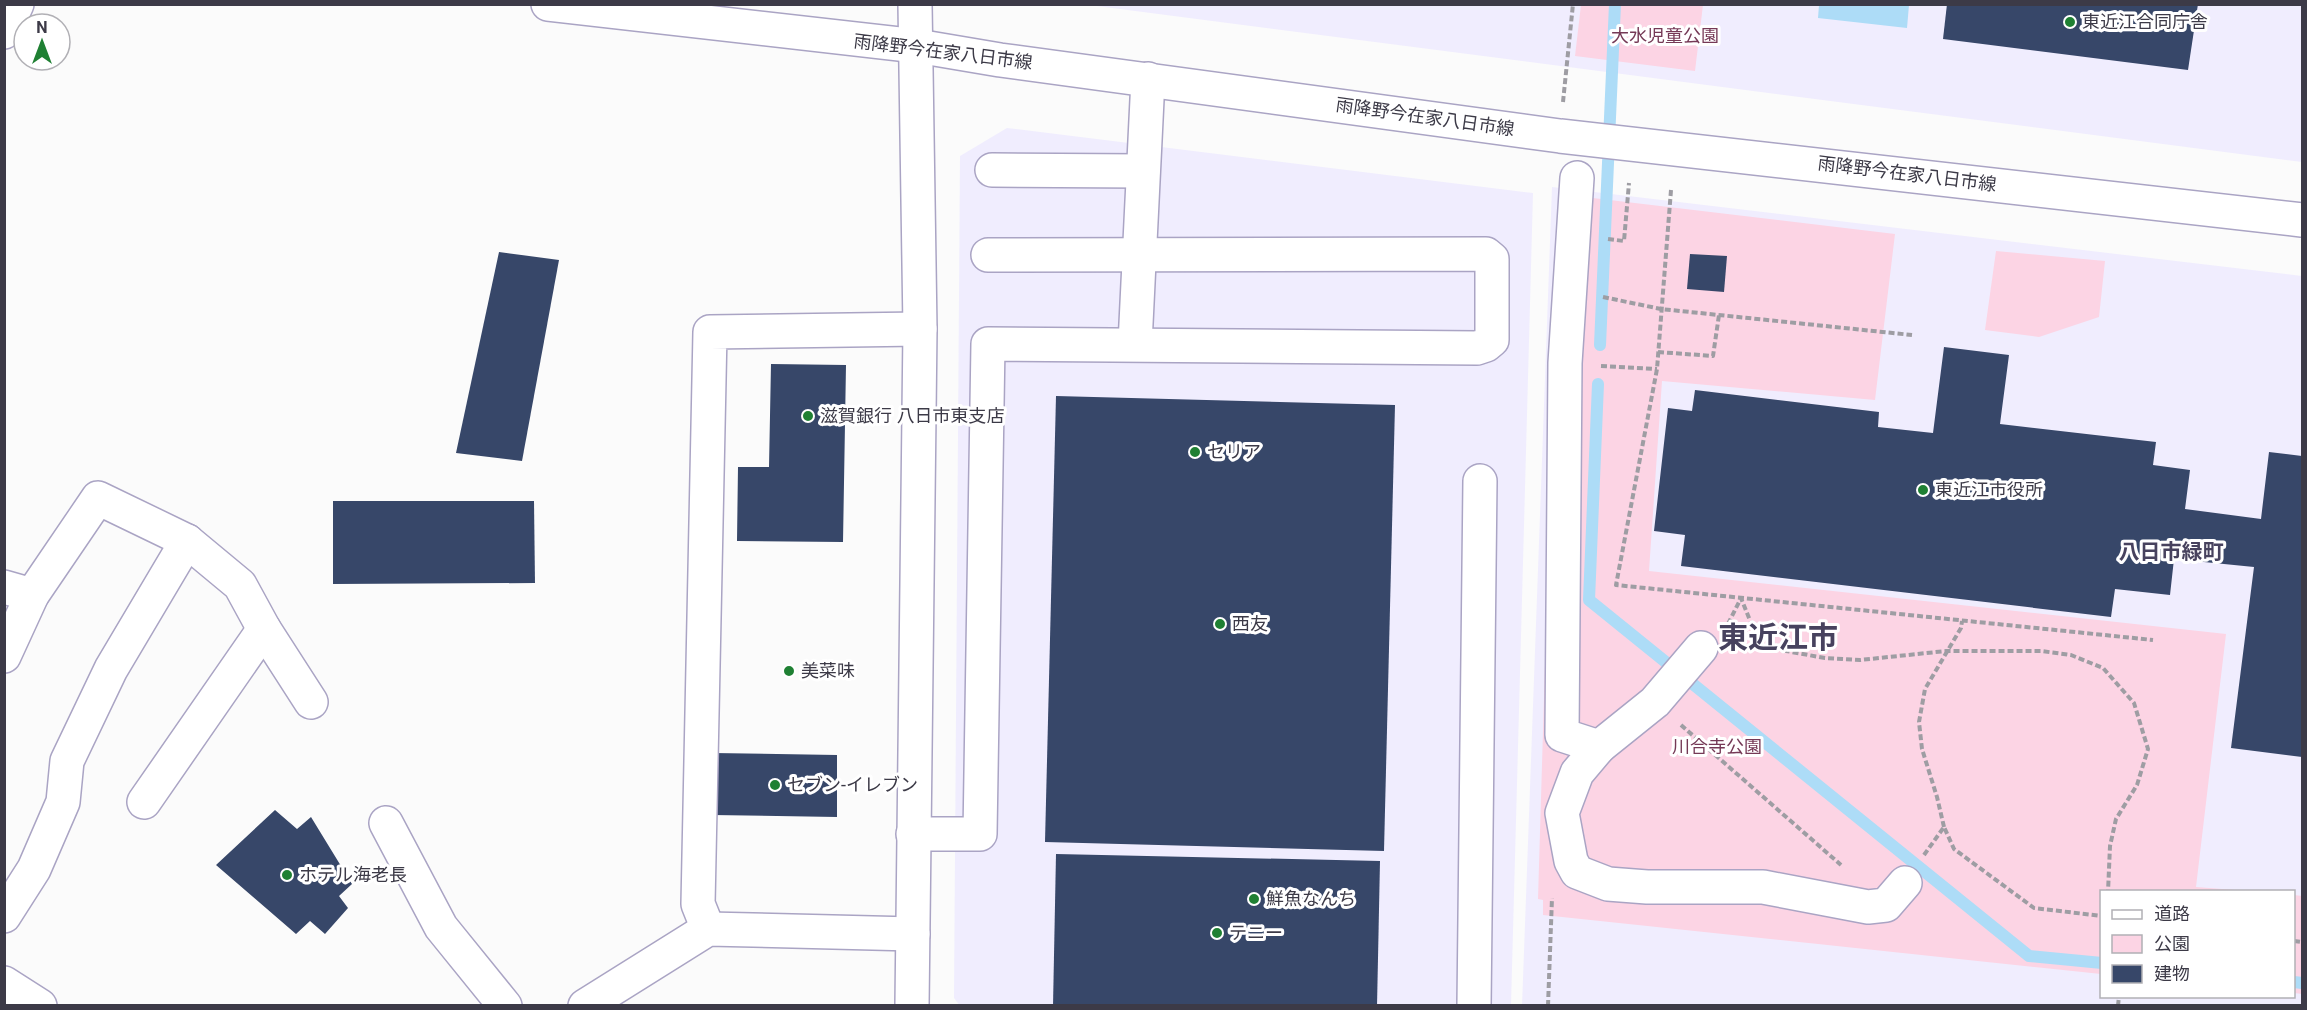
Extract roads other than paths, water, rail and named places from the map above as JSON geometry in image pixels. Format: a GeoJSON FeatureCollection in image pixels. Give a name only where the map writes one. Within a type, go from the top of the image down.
{"type":"FeatureCollection","features":[{"type":"Feature","properties":{"kind":"street"},"geometry":{"type":"LineString","coordinates":[[4,32],[17,4]]}},
{"type":"Feature","properties":{"kind":"street","name":"雨降野今在家八日市線"},"geometry":{"type":"LineString","coordinates":[[548,4],[917,46],[1560,136],[2302,220]]}},
{"type":"Feature","properties":{"kind":"street"},"geometry":{"type":"LineString","coordinates":[[912,1005],[921,329],[915,4]]}},
{"type":"Feature","properties":{"kind":"street"},"geometry":{"type":"LineString","coordinates":[[1135,344],[1148,79]]}},
{"type":"Feature","properties":{"kind":"street"},"geometry":{"type":"LineString","coordinates":[[992,170],[1143,171]]}},
{"type":"Feature","properties":{"kind":"street"},"geometry":{"type":"LineString","coordinates":[[1576,178],[1565,363],[1562,735],[1599,747]]}},
{"type":"Feature","properties":{"kind":"street"},"geometry":{"type":"LineString","coordinates":[[913,834],[980,834],[988,344],[1478,348],[1492,340],[1492,259],[1486,254],[988,255]]}},
{"type":"Feature","properties":{"kind":"street"},"geometry":{"type":"LineString","coordinates":[[708,929],[698,904],[710,332],[921,329]]}},
{"type":"Feature","properties":{"kind":"street"},"geometry":{"type":"LineString","coordinates":[[1474,1005],[1480,481]]}},
{"type":"Feature","properties":{"kind":"street"},"geometry":{"type":"LineString","coordinates":[[4,656],[18,591],[98,498],[188,541],[240,585],[264,629],[311,702]]}},
{"type":"Feature","properties":{"kind":"street"},"geometry":{"type":"LineString","coordinates":[[4,916],[34,869],[63,802],[67,761],[111,669],[188,541]]}},
{"type":"Feature","properties":{"kind":"street"},"geometry":{"type":"LineString","coordinates":[[144,802],[264,629]]}},
{"type":"Feature","properties":{"kind":"street"},"geometry":{"type":"LineString","coordinates":[[1701,648],[1654,702],[1599,747],[1576,773],[1562,813],[1571,861],[1577,872],[1608,884],[1647,887],[1763,887],[1868,907],[1896,894]]}},
{"type":"Feature","properties":{"kind":"street"},"geometry":{"type":"LineString","coordinates":[[386,823],[441,927],[505,1005]]}},
{"type":"Feature","properties":{"kind":"street"},"geometry":{"type":"LineString","coordinates":[[585,1005],[708,929],[913,934]]}},
{"type":"Feature","properties":{"kind":"street"},"geometry":{"type":"LineString","coordinates":[[4,983],[40,1005]]}},
{"type":"Feature","properties":{"kind":"water"},"geometry":{"type":"Polygon","coordinates":[[[1819,5],[1909,5],[1907,28],[1818,18],[1819,5]]]}},
{"type":"Feature","properties":{"kind":"waterway"},"geometry":{"type":"LineString","coordinates":[[1600,345],[1615,4]]}},
{"type":"Feature","properties":{"kind":"waterway"},"geometry":{"type":"LineString","coordinates":[[1598,384],[1589,600],[2029,956],[2100,963]]}},
{"type":"Feature","properties":{"kind":"waterway"},"geometry":{"type":"LineString","coordinates":[[2295,982],[2302,983]]}},
{"type":"Feature","properties":{"kind":"place","name":"東近江合同庁舎"},"geometry":{"type":"Point","coordinates":[2070,22]}},
{"type":"Feature","properties":{"kind":"place","name":"滋賀銀行 八日市東支店"},"geometry":{"type":"Point","coordinates":[808,416]}},
{"type":"Feature","properties":{"kind":"place","name":"セリア"},"geometry":{"type":"Point","coordinates":[1195,452]}},
{"type":"Feature","properties":{"kind":"place","name":"東近江市役所"},"geometry":{"type":"Point","coordinates":[1923,490]}},
{"type":"Feature","properties":{"kind":"place","name":"西友"},"geometry":{"type":"Point","coordinates":[1220,624]}},
{"type":"Feature","properties":{"kind":"place","name":"美菜味"},"geometry":{"type":"Point","coordinates":[789,671]}},
{"type":"Feature","properties":{"kind":"place","name":"セブン-イレブン"},"geometry":{"type":"Point","coordinates":[775,785]}},
{"type":"Feature","properties":{"kind":"place","name":"ホテル海老長"},"geometry":{"type":"Point","coordinates":[287,875]}},
{"type":"Feature","properties":{"kind":"place","name":"鮮魚なんち"},"geometry":{"type":"Point","coordinates":[1254,899]}},
{"type":"Feature","properties":{"kind":"place","name":"テニー"},"geometry":{"type":"Point","coordinates":[1217,933]}},
{"type":"Feature","properties":{"kind":"district","name":"八日市緑町"},"geometry":{"type":"Point","coordinates":[2171,552]}},
{"type":"Feature","properties":{"kind":"district","name":"東近江市"},"geometry":{"type":"Point","coordinates":[1778,638]}},
{"type":"Feature","properties":{"kind":"park label","name":"大水児童公園"},"geometry":{"type":"Point","coordinates":[1665,36]}},
{"type":"Feature","properties":{"kind":"park label","name":"川合寺公園"},"geometry":{"type":"Point","coordinates":[1717,747]}}]}
